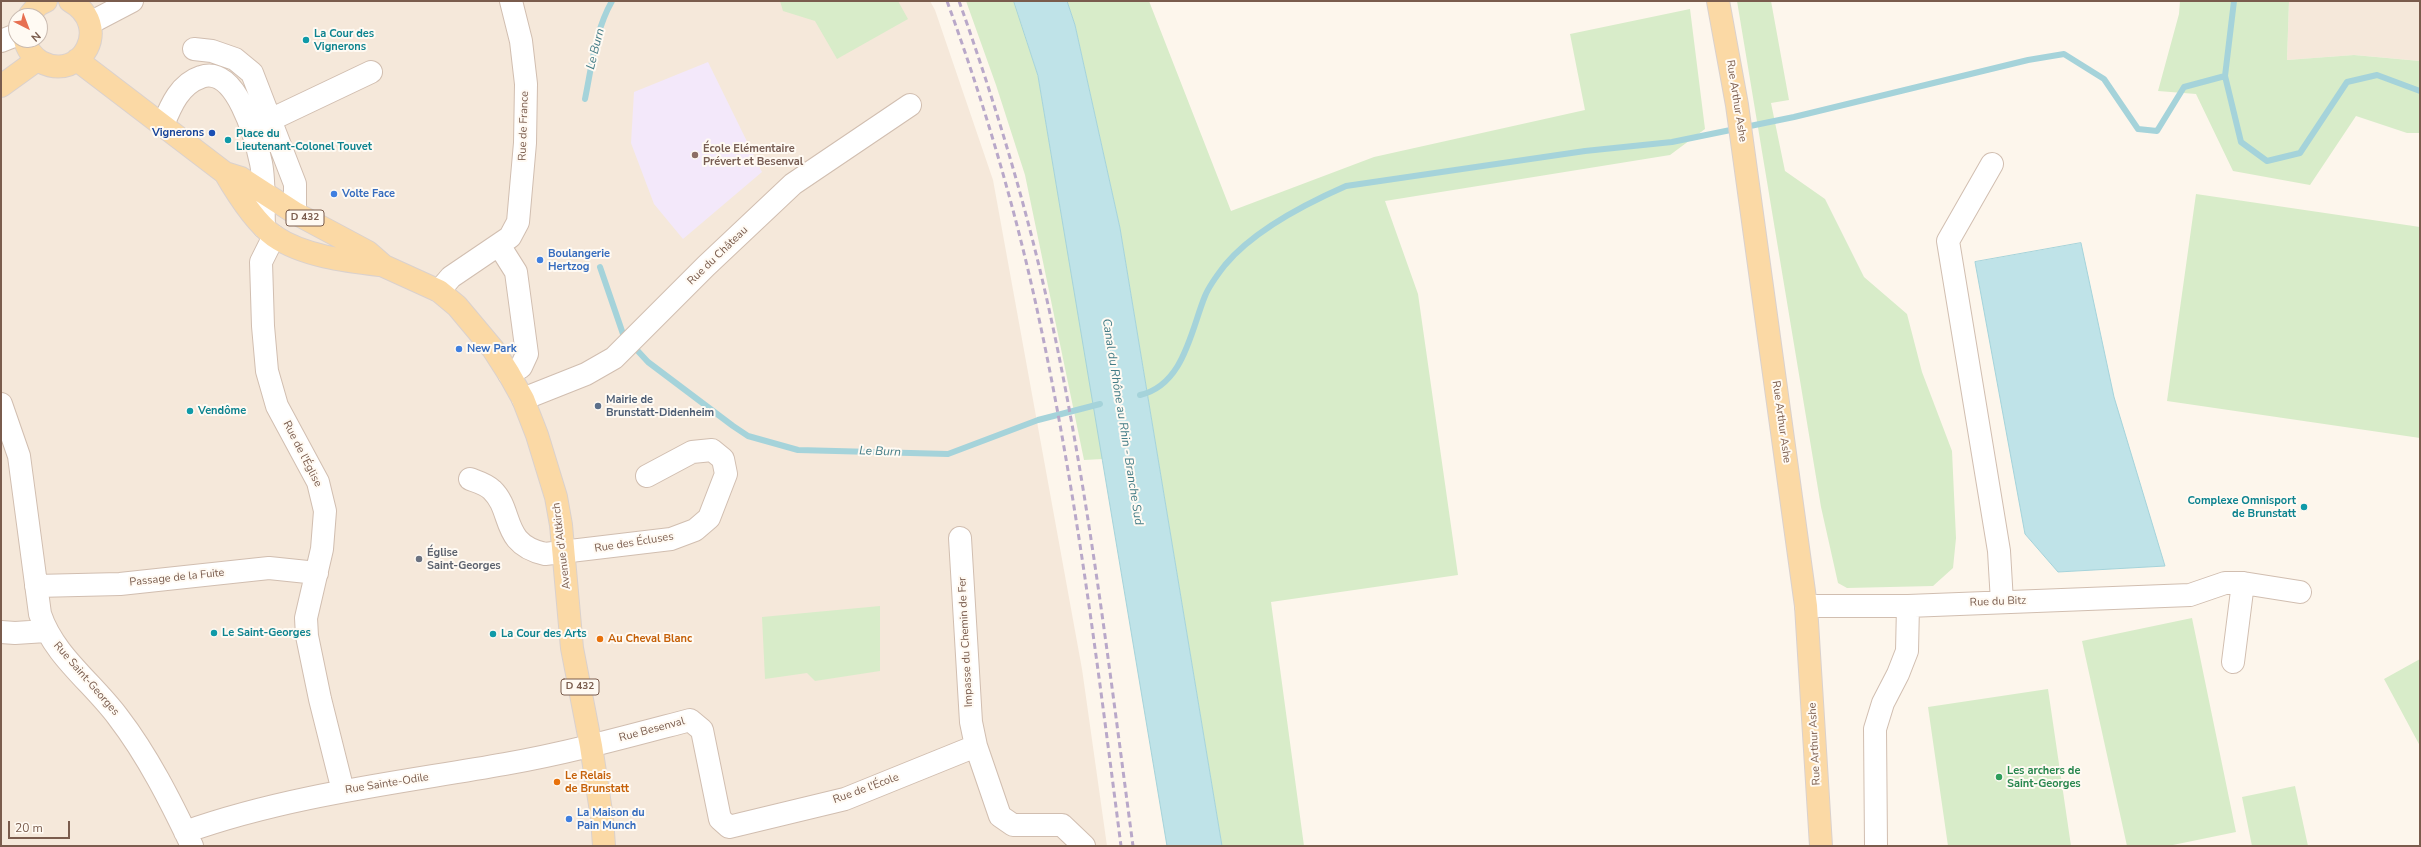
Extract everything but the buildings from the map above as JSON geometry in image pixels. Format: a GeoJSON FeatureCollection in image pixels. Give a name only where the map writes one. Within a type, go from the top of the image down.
{"type":"FeatureCollection","features":[{"type":"Feature","properties":{"kind":"main road"},"geometry":{"type":"LineString","coordinates":[[36,8],[46,1]]}},
{"type":"Feature","properties":{"kind":"main road"},"geometry":{"type":"LineString","coordinates":[[28,48],[37,60],[57,67],[77,60],[85,53],[90,44],[90,23],[86,13],[70,1]]}},
{"type":"Feature","properties":{"kind":"main road","name":"Rue Arthur Ashe"},"geometry":{"type":"LineString","coordinates":[[1718,1],[1737,105],[1806,606],[1821,846]]}},
{"type":"Feature","properties":{"kind":"main road"},"geometry":{"type":"LineString","coordinates":[[1,86],[37,60]]}},
{"type":"Feature","properties":{"kind":"main road","name":"D 432"},"geometry":{"type":"LineString","coordinates":[[77,60],[225,173],[240,178],[296,213],[368,252],[384,266]]}},
{"type":"Feature","properties":{"kind":"main road","name":"D 432"},"geometry":{"type":"LineString","coordinates":[[225,173],[236,191],[269,231],[303,250],[384,266]]}},
{"type":"Feature","properties":{"kind":"main road","name":"Avenue d'Altkirch"},"geometry":{"type":"LineString","coordinates":[[384,266],[439,291],[457,306],[493,349],[510,374],[523,399],[537,435],[556,497],[572,648],[591,746],[602,818],[604,846]]}},
{"type":"Feature","properties":{"kind":"street"},"geometry":{"type":"LineString","coordinates":[[90,23],[132,1]]}},
{"type":"Feature","properties":{"kind":"street","name":"Rue de France"},"geometry":{"type":"LineString","coordinates":[[439,291],[451,277],[510,237],[518,222],[525,143],[526,84],[521,41],[513,1]]}},
{"type":"Feature","properties":{"kind":"street"},"geometry":{"type":"LineString","coordinates":[[194,49],[212,51],[235,59],[252,73],[295,184],[296,213]]}},
{"type":"Feature","properties":{"kind":"street"},"geometry":{"type":"LineString","coordinates":[[270,120],[371,72]]}},
{"type":"Feature","properties":{"kind":"street"},"geometry":{"type":"LineString","coordinates":[[163,125],[171,105],[188,81],[207,74],[223,80],[239,98],[253,134],[261,164],[263,192],[269,231]]}},
{"type":"Feature","properties":{"kind":"street","name":"Rue du Château"},"geometry":{"type":"LineString","coordinates":[[523,399],[586,374],[614,358],[706,266],[793,184],[910,105]]}},
{"type":"Feature","properties":{"kind":"street"},"geometry":{"type":"LineString","coordinates":[[1992,164],[1948,241],[1999,551],[2002,602]]}},
{"type":"Feature","properties":{"kind":"street","name":"Rue de l'Église"},"geometry":{"type":"LineString","coordinates":[[269,231],[261,262],[263,326],[267,371],[277,406],[318,482],[325,511],[322,549],[306,618],[307,636],[315,680],[343,791]]}},
{"type":"Feature","properties":{"kind":"street"},"geometry":{"type":"LineString","coordinates":[[499,245],[516,272],[527,354],[521,367],[510,374]]}},
{"type":"Feature","properties":{"kind":"street","name":"Rue Saint-Georges"},"geometry":{"type":"LineString","coordinates":[[1,404],[19,456],[40,614],[46,631],[62,654],[118,716],[133,737],[189,839]]}},
{"type":"Feature","properties":{"kind":"street","name":"Rue des Écluses"},"geometry":{"type":"LineString","coordinates":[[470,479],[487,486],[499,498],[510,529],[528,548],[545,554],[671,539],[695,530],[709,518],[726,474],[723,459],[712,450],[692,452],[647,476]]}},
{"type":"Feature","properties":{"kind":"street","name":"Impasse du Chemin de Fer"},"geometry":{"type":"LineString","coordinates":[[960,538],[971,722],[976,746],[1000,816],[1013,825],[1062,825],[1084,846]]}},
{"type":"Feature","properties":{"kind":"street","name":"Passage de la Fuite"},"geometry":{"type":"LineString","coordinates":[[36,586],[120,584],[269,568],[317,573]]}},
{"type":"Feature","properties":{"kind":"street","name":"Rue du Bitz"},"geometry":{"type":"LineString","coordinates":[[1806,606],[1908,606],[2190,595],[2225,583],[2300,592]]}},
{"type":"Feature","properties":{"kind":"street"},"geometry":{"type":"LineString","coordinates":[[2234,662],[2243,584]]}},
{"type":"Feature","properties":{"kind":"street"},"geometry":{"type":"LineString","coordinates":[[1876,846],[1875,729],[1882,703],[1898,674],[1908,651],[1908,606]]}},
{"type":"Feature","properties":{"kind":"street"},"geometry":{"type":"LineString","coordinates":[[1,632],[15,633],[46,631]]}},
{"type":"Feature","properties":{"kind":"street","name":"Rue Besenval"},"geometry":{"type":"LineString","coordinates":[[591,746],[690,720],[702,730],[720,819],[729,826]]}},
{"type":"Feature","properties":{"kind":"street","name":"Rue Sainte-Odile"},"geometry":{"type":"LineString","coordinates":[[189,839],[268,807],[343,791],[507,764],[591,746]]}},
{"type":"Feature","properties":{"kind":"street","name":"Rue de l'École"},"geometry":{"type":"LineString","coordinates":[[729,826],[845,799],[976,746]]}},
{"type":"Feature","properties":{"kind":"shaded area"},"geometry":{"type":"Polygon","coordinates":[[[1,1],[930,1],[935,10],[993,180],[1082,669],[1107,846],[1,846],[1,1]]]}},
{"type":"Feature","properties":{"kind":"shaded area"},"geometry":{"type":"Polygon","coordinates":[[[2289,1],[2420,1],[2420,61],[2354,55],[2287,60],[2289,1]]]}},
{"type":"Feature","properties":{"kind":"shaded area","name":"École Elémentaire Prévert et Besenval"},"geometry":{"type":"Polygon","coordinates":[[[708,62],[762,172],[683,239],[654,204],[631,143],[634,92],[708,62]]]}},
{"type":"Feature","properties":{"kind":"green space"},"geometry":{"type":"Polygon","coordinates":[[[780,1],[898,1],[908,19],[837,59],[815,21],[783,11],[780,1]]]}},
{"type":"Feature","properties":{"kind":"green space"},"geometry":{"type":"Polygon","coordinates":[[[966,1],[1014,1],[1038,76],[1103,459],[1084,460],[1025,175],[996,85],[966,1]]]}},
{"type":"Feature","properties":{"kind":"green space"},"geometry":{"type":"Polygon","coordinates":[[[1067,1],[1149,1],[1231,211],[1374,157],[1585,110],[1570,34],[1690,9],[1705,129],[1670,155],[1385,201],[1418,294],[1458,575],[1271,602],[1304,846],[1222,846],[1120,228],[1075,25],[1067,1]]]}},
{"type":"Feature","properties":{"kind":"green space"},"geometry":{"type":"Polygon","coordinates":[[[1737,1],[1771,1],[1789,100],[1771,103],[1785,171],[1825,199],[1864,277],[1907,314],[1922,372],[1952,451],[1956,538],[1953,568],[1933,586],[1847,588],[1838,583],[1821,507],[1737,1]]]}},
{"type":"Feature","properties":{"kind":"green space"},"geometry":{"type":"Polygon","coordinates":[[[2180,1],[2289,1],[2287,60],[2354,55],[2420,61],[2420,133],[2407,133],[2356,116],[2310,185],[2233,171],[2196,94],[2158,91],[2179,14],[2180,1]]]}},
{"type":"Feature","properties":{"kind":"green space"},"geometry":{"type":"Polygon","coordinates":[[[2196,194],[2420,227],[2420,438],[2167,401],[2196,194]]]}},
{"type":"Feature","properties":{"kind":"green space"},"geometry":{"type":"Polygon","coordinates":[[[880,606],[880,671],[815,681],[807,673],[765,679],[762,617],[880,606]]]}},
{"type":"Feature","properties":{"kind":"green space"},"geometry":{"type":"Polygon","coordinates":[[[2192,618],[2236,832],[2168,846],[2127,846],[2082,641],[2192,618]]]}},
{"type":"Feature","properties":{"kind":"green space"},"geometry":{"type":"Polygon","coordinates":[[[2420,659],[2420,746],[2384,679],[2420,659]]]}},
{"type":"Feature","properties":{"kind":"green space","name":"Les archers de Saint-Georges"},"geometry":{"type":"Polygon","coordinates":[[[2048,689],[2071,846],[1948,846],[1928,707],[2048,689]]]}},
{"type":"Feature","properties":{"kind":"green space"},"geometry":{"type":"Polygon","coordinates":[[[2295,786],[2308,846],[2252,846],[2242,797],[2295,786]]]}},
{"type":"Feature","properties":{"kind":"water","name":"Canal du Rhône au Rhin - Branche Sud"},"geometry":{"type":"Polygon","coordinates":[[[1014,1],[1067,1],[1075,25],[1120,228],[1222,846],[1167,846],[1038,76],[1014,1]]]}},
{"type":"Feature","properties":{"kind":"water"},"geometry":{"type":"Polygon","coordinates":[[[2081,243],[2114,397],[2165,566],[2058,572],[2025,534],[1975,262],[2081,243]]]}},
{"type":"Feature","properties":{"kind":"waterway","name":"Le Burn"},"geometry":{"type":"LineString","coordinates":[[585,99],[598,36],[606,12],[612,1]]}},
{"type":"Feature","properties":{"kind":"waterway"},"geometry":{"type":"LineString","coordinates":[[2234,1],[2225,76],[2241,142],[2267,161],[2300,153],[2347,82],[2377,75],[2420,91]]}},
{"type":"Feature","properties":{"kind":"waterway"},"geometry":{"type":"LineString","coordinates":[[1140,395],[1155,389],[1167,380],[1176,368],[1190,340],[1207,292],[1222,269],[1237,252],[1250,240],[1281,219],[1346,186],[1585,151],[1672,142],[1794,117],[2028,60],[2064,54],[2104,79],[2138,129],[2157,131],[2184,87],[2225,76]]}},
{"type":"Feature","properties":{"kind":"waterway","name":"Le Burn"},"geometry":{"type":"LineString","coordinates":[[600,267],[623,334]]}},
{"type":"Feature","properties":{"kind":"waterway","name":"Le Burn"},"geometry":{"type":"LineString","coordinates":[[636,349],[648,362],[748,436],[798,450],[948,454],[1038,420],[1100,404]]}},
{"type":"Feature","properties":{"kind":"railway"},"geometry":{"type":"LineString","coordinates":[[947,1],[974,78],[1009,195],[1029,274],[1052,380],[1075,512],[1095,646],[1121,846]]}},
{"type":"Feature","properties":{"kind":"railway"},"geometry":{"type":"LineString","coordinates":[[959,1],[985,77],[1020,192],[1040,270],[1063,376],[1097,577],[1133,846]]}},
{"type":"Feature","properties":{"kind":"place","name":"La Cour des Vignerons"},"geometry":{"type":"Point","coordinates":[306,40]}},
{"type":"Feature","properties":{"kind":"place","name":"Vignerons"},"geometry":{"type":"Point","coordinates":[212,133]}},
{"type":"Feature","properties":{"kind":"place","name":"Place du Lieutenant-Colonel Touvet"},"geometry":{"type":"Point","coordinates":[228,140]}},
{"type":"Feature","properties":{"kind":"place","name":"École Elémentaire Prévert et Besenval"},"geometry":{"type":"Point","coordinates":[695,155]}},
{"type":"Feature","properties":{"kind":"place","name":"Volte Face"},"geometry":{"type":"Point","coordinates":[334,194]}},
{"type":"Feature","properties":{"kind":"place","name":"Boulangerie Hertzog"},"geometry":{"type":"Point","coordinates":[540,260]}},
{"type":"Feature","properties":{"kind":"place","name":"New Park"},"geometry":{"type":"Point","coordinates":[459,349]}},
{"type":"Feature","properties":{"kind":"place","name":"Mairie de Brunstatt-Didenheim"},"geometry":{"type":"Point","coordinates":[598,406]}},
{"type":"Feature","properties":{"kind":"place","name":"Vendôme"},"geometry":{"type":"Point","coordinates":[190,411]}},
{"type":"Feature","properties":{"kind":"place","name":"Complexe Omnisport de Brunstatt"},"geometry":{"type":"Point","coordinates":[2304,507]}},
{"type":"Feature","properties":{"kind":"place","name":"Église Saint-Georges"},"geometry":{"type":"Point","coordinates":[419,559]}},
{"type":"Feature","properties":{"kind":"place","name":"Le Saint-Georges"},"geometry":{"type":"Point","coordinates":[214,633]}},
{"type":"Feature","properties":{"kind":"place","name":"La Cour des Arts"},"geometry":{"type":"Point","coordinates":[493,634]}},
{"type":"Feature","properties":{"kind":"place","name":"Au Cheval Blanc"},"geometry":{"type":"Point","coordinates":[600,639]}},
{"type":"Feature","properties":{"kind":"place","name":"Les archers de Saint-Georges"},"geometry":{"type":"Point","coordinates":[1999,777]}},
{"type":"Feature","properties":{"kind":"place","name":"Le Relais de Brunstatt"},"geometry":{"type":"Point","coordinates":[557,782]}},
{"type":"Feature","properties":{"kind":"place","name":"La Maison du Pain Munch"},"geometry":{"type":"Point","coordinates":[569,819]}}]}
